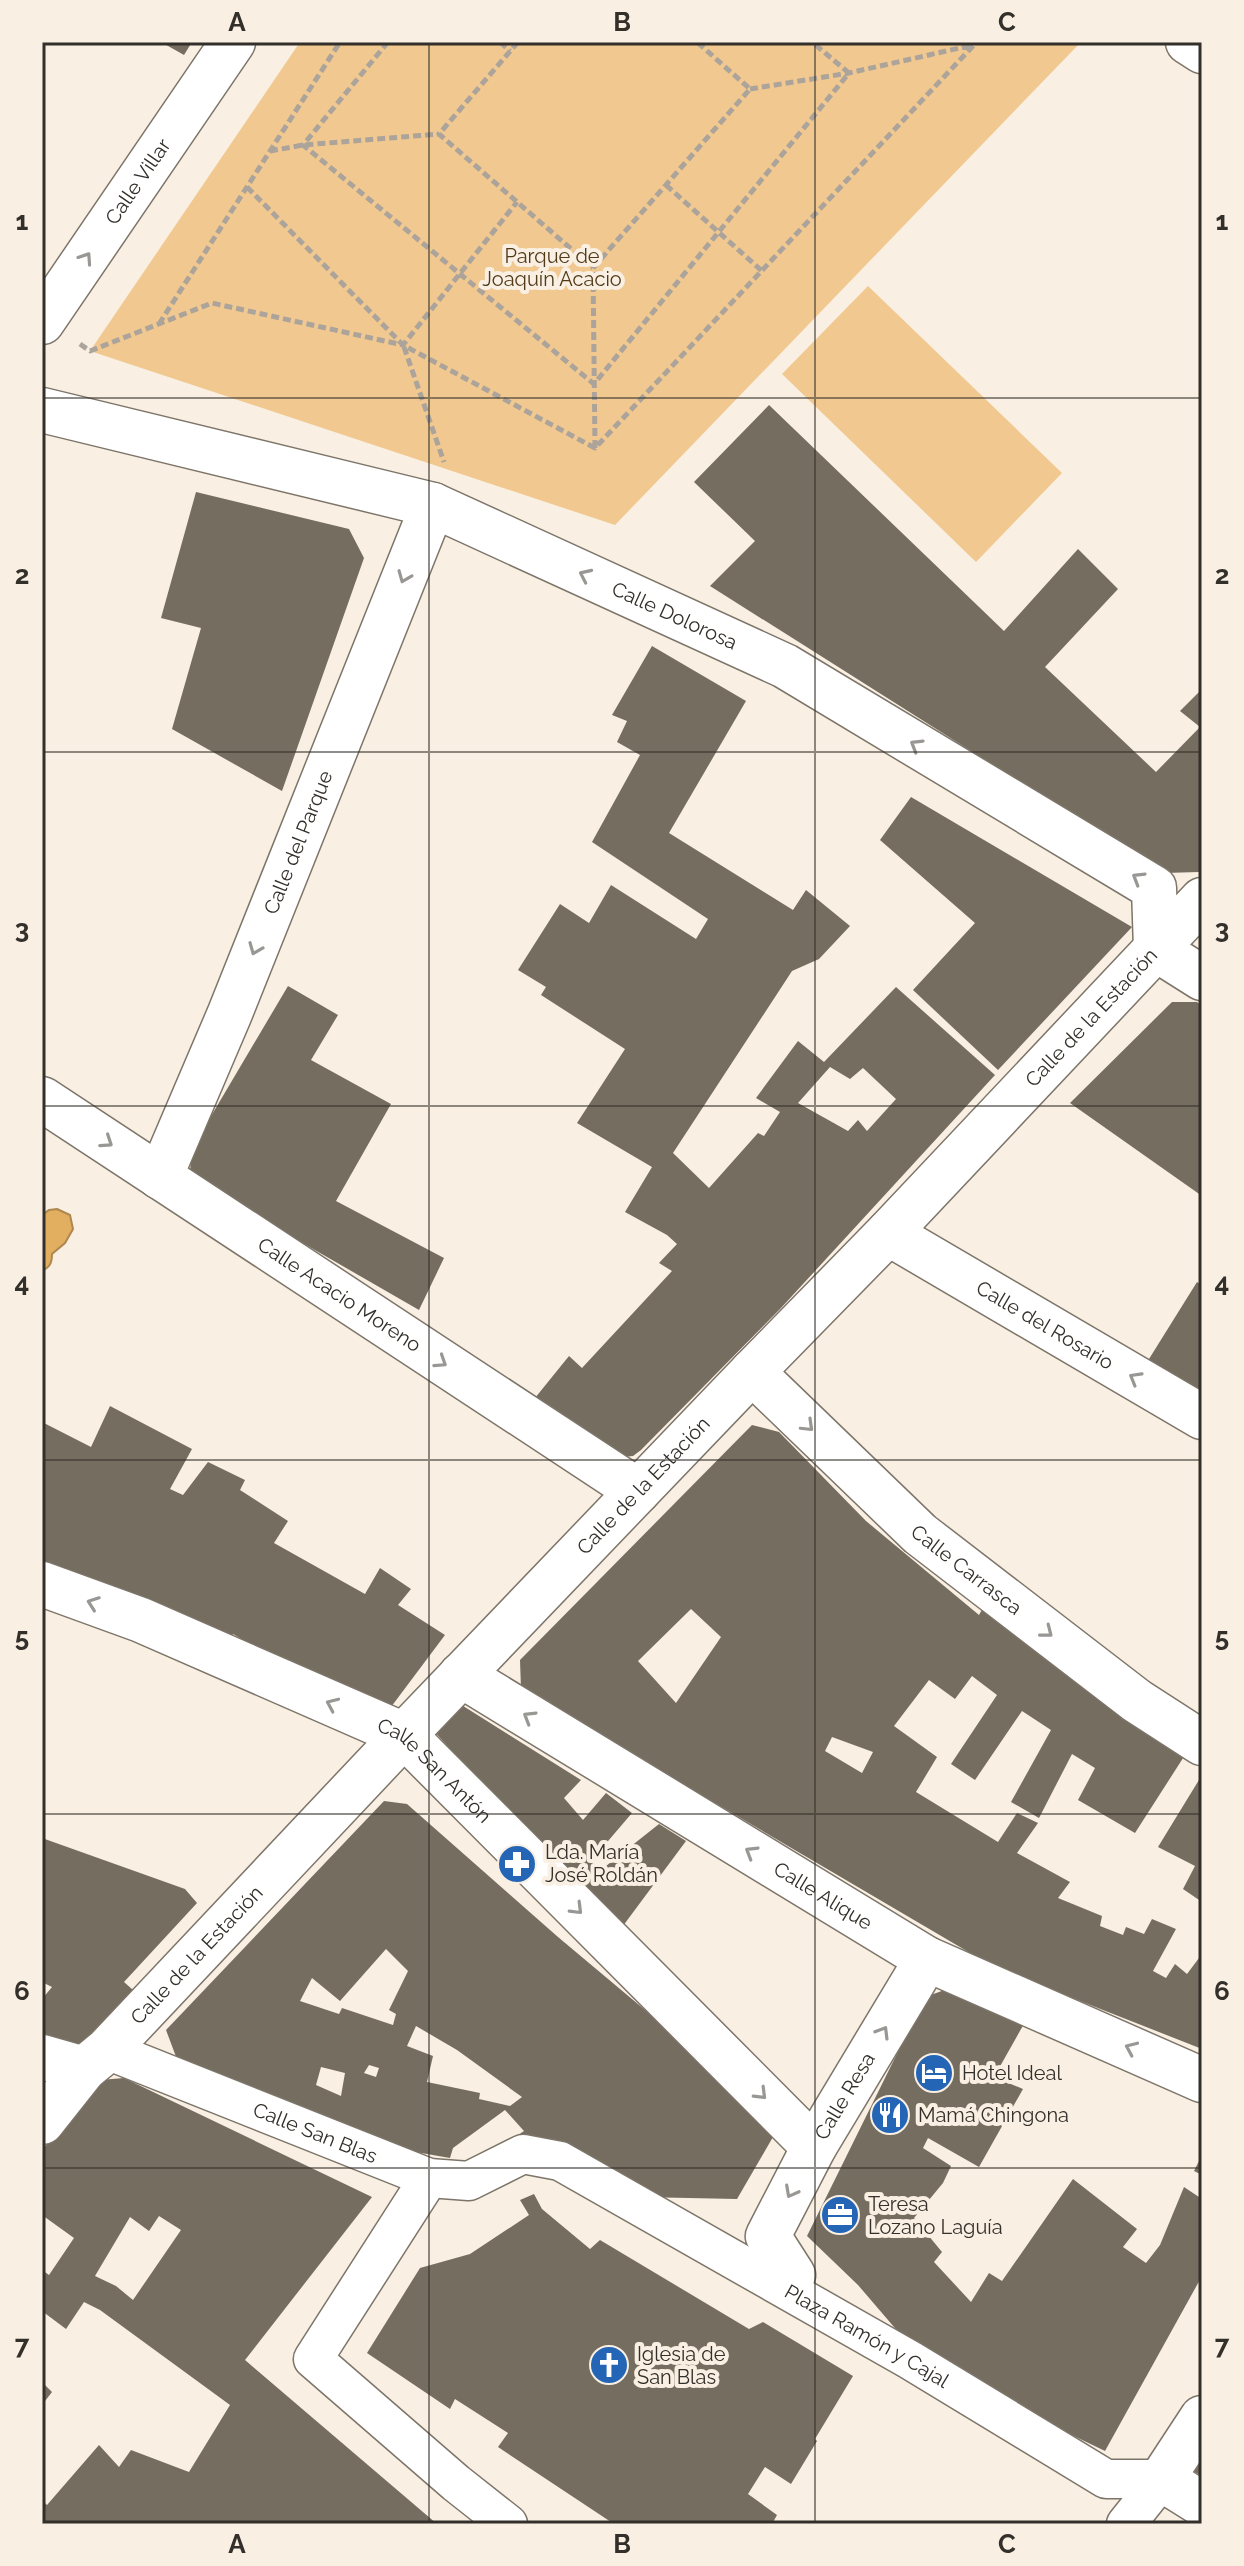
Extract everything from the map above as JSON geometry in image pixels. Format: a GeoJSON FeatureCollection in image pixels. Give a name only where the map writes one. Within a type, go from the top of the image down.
{"type":"FeatureCollection","features":[{"type":"Feature","properties":{"kind":"street","name":"Calle Villar"},"geometry":{"type":"LineString","coordinates":[[42,322],[233,42]]}},
{"type":"Feature","properties":{"kind":"street"},"geometry":{"type":"LineString","coordinates":[[1188,42],[1202,51]]}},
{"type":"Feature","properties":{"kind":"street","name":"Calle Dolorosa"},"geometry":{"type":"LineString","coordinates":[[42,410],[433,505],[785,666],[1154,888],[1156,949]]}},
{"type":"Feature","properties":{"kind":"street","name":"Calle del Parque"},"geometry":{"type":"LineString","coordinates":[[160,1177],[230,1013],[433,505]]}},
{"type":"Feature","properties":{"kind":"street","name":"Calle de la Estación"},"geometry":{"type":"LineString","coordinates":[[42,2122],[95,2060],[888,1233],[1202,900]]}},
{"type":"Feature","properties":{"kind":"street"},"geometry":{"type":"LineString","coordinates":[[1156,949],[1202,978]]}},
{"type":"Feature","properties":{"kind":"street","name":"Calle Acacio Moreno"},"geometry":{"type":"LineString","coordinates":[[42,1099],[638,1491]]}},
{"type":"Feature","properties":{"kind":"street","name":"Calle del Rosario"},"geometry":{"type":"LineString","coordinates":[[888,1233],[1202,1417]]}},
{"type":"Feature","properties":{"kind":"street","name":"Calle Carrasca"},"geometry":{"type":"LineString","coordinates":[[752,1372],[920,1534],[1137,1701],[1202,1743]]}},
{"type":"Feature","properties":{"kind":"street","name":"Calle San Antón"},"geometry":{"type":"LineString","coordinates":[[42,1584],[141,1620],[404,1735],[814,2147]]}},
{"type":"Feature","properties":{"kind":"street","name":"Calle Alique"},"geometry":{"type":"LineString","coordinates":[[461,1675],[927,1959],[1202,2080]]}},
{"type":"Feature","properties":{"kind":"street","name":"Calle Resa"},"geometry":{"type":"LineString","coordinates":[[793,2275],[768,2236],[814,2147],[927,1959]]}},
{"type":"Feature","properties":{"kind":"street"},"geometry":{"type":"LineString","coordinates":[[42,2057],[95,2060]]}},
{"type":"Feature","properties":{"kind":"street","name":"Calle San Blas"},"geometry":{"type":"LineString","coordinates":[[95,2060],[429,2178],[469,2181],[523,2154]]}},
{"type":"Feature","properties":{"kind":"street","name":"Plaza Ramón y Cajal"},"geometry":{"type":"LineString","coordinates":[[523,2154],[560,2161],[910,2360],[1106,2479],[1162,2479]]}},
{"type":"Feature","properties":{"kind":"street"},"geometry":{"type":"LineString","coordinates":[[429,2178],[313,2359],[508,2524]]}},
{"type":"Feature","properties":{"kind":"street"},"geometry":{"type":"LineString","coordinates":[[1126,2524],[1162,2479],[1202,2418]]}},
{"type":"Feature","properties":{"kind":"street"},"geometry":{"type":"LineString","coordinates":[[1162,2479],[1202,2504]]}},
{"type":"Feature","properties":{"kind":"path"},"geometry":{"type":"LineString","coordinates":[[159,324],[340,42]]}},
{"type":"Feature","properties":{"kind":"path"},"geometry":{"type":"LineString","coordinates":[[303,145],[388,42]]}},
{"type":"Feature","properties":{"kind":"path"},"geometry":{"type":"LineString","coordinates":[[500,42],[510,51]]}},
{"type":"Feature","properties":{"kind":"path"},"geometry":{"type":"LineString","coordinates":[[270,151],[303,145],[439,134],[518,42]]}},
{"type":"Feature","properties":{"kind":"path"},"geometry":{"type":"LineString","coordinates":[[697,42],[750,89]]}},
{"type":"Feature","properties":{"kind":"path"},"geometry":{"type":"LineString","coordinates":[[812,42],[849,73]]}},
{"type":"Feature","properties":{"kind":"path"},"geometry":{"type":"LineString","coordinates":[[595,448],[593,268],[750,89],[849,73],[972,43]]}},
{"type":"Feature","properties":{"kind":"path"},"geometry":{"type":"LineString","coordinates":[[595,448],[972,43]]}},
{"type":"Feature","properties":{"kind":"path"},"geometry":{"type":"LineString","coordinates":[[594,384],[849,73]]}},
{"type":"Feature","properties":{"kind":"path"},"geometry":{"type":"LineString","coordinates":[[439,134],[593,268]]}},
{"type":"Feature","properties":{"kind":"path"},"geometry":{"type":"LineString","coordinates":[[303,145],[594,384]]}},
{"type":"Feature","properties":{"kind":"path"},"geometry":{"type":"LineString","coordinates":[[666,185],[762,271]]}},
{"type":"Feature","properties":{"kind":"path"},"geometry":{"type":"LineString","coordinates":[[247,187],[403,345],[445,461],[433,505]]}},
{"type":"Feature","properties":{"kind":"path"},"geometry":{"type":"LineString","coordinates":[[403,345],[517,202]]}},
{"type":"Feature","properties":{"kind":"path"},"geometry":{"type":"LineString","coordinates":[[90,351],[212,303],[403,345],[595,448]]}},
{"type":"Feature","properties":{"kind":"green space","name":"Parque de Joaquín Acacio"},"geometry":{"type":"Polygon","coordinates":[[[300,42],[1081,42],[615,525],[90,351],[300,42]]]}},
{"type":"Feature","properties":{"kind":"green space"},"geometry":{"type":"Polygon","coordinates":[[[868,286],[1062,473],[976,562],[782,374],[868,286]]]}},
{"type":"Feature","properties":{"kind":"shaded area"},"geometry":{"type":"Polygon","coordinates":[[[57,1209],[70,1215],[73,1229],[65,1243],[52,1254],[49,1266],[42,1271],[42,1215],[57,1209]]]}},
{"type":"Feature","properties":{"kind":"building"},"geometry":{"type":"Polygon","coordinates":[[[161,42],[192,42],[184,55],[161,42]]]}},
{"type":"Feature","properties":{"kind":"building"},"geometry":{"type":"Polygon","coordinates":[[[769,405],[1004,631],[1078,549],[1118,589],[1045,667],[1156,772],[1200,727],[1180,711],[1202,689],[1202,869],[1199,872],[1164,873],[710,586],[755,541],[694,482],[769,405]]]}},
{"type":"Feature","properties":{"kind":"building"},"geometry":{"type":"Polygon","coordinates":[[[196,492],[349,529],[364,558],[282,791],[172,729],[201,628],[161,618],[196,492]]]}},
{"type":"Feature","properties":{"kind":"building"},"geometry":{"type":"Polygon","coordinates":[[[652,646],[746,701],[669,833],[793,910],[806,890],[850,926],[819,959],[792,971],[673,1153],[709,1188],[758,1133],[764,1136],[780,1112],[756,1098],[798,1041],[824,1062],[896,987],[995,1075],[781,1308],[641,1450],[633,1456],[624,1457],[535,1398],[569,1356],[582,1368],[672,1271],[659,1263],[677,1244],[667,1235],[625,1212],[652,1167],[577,1123],[625,1049],[541,995],[546,987],[518,970],[560,904],[589,923],[611,885],[696,939],[708,919],[592,842],[640,755],[617,742],[627,721],[612,715],[652,646]],[[830,1067],[798,1103],[848,1131],[858,1120],[867,1131],[896,1099],[863,1068],[850,1079],[830,1067]]]}},
{"type":"Feature","properties":{"kind":"building"},"geometry":{"type":"Polygon","coordinates":[[[911,797],[1132,927],[998,1070],[913,990],[975,923],[880,840],[911,797]]]}},
{"type":"Feature","properties":{"kind":"building"},"geometry":{"type":"Polygon","coordinates":[[[288,986],[338,1015],[311,1060],[391,1104],[336,1201],[444,1258],[419,1310],[190,1178],[191,1150],[288,986]]]}},
{"type":"Feature","properties":{"kind":"building"},"geometry":{"type":"Polygon","coordinates":[[[1172,1002],[1197,1002],[1202,1006],[1202,1196],[1070,1103],[1172,1002]]]}},
{"type":"Feature","properties":{"kind":"building"},"geometry":{"type":"Polygon","coordinates":[[[1197,1282],[1202,1285],[1202,1401],[1144,1367],[1197,1282]]]}},
{"type":"Feature","properties":{"kind":"building"},"geometry":{"type":"Polygon","coordinates":[[[110,1406],[192,1449],[170,1489],[183,1495],[208,1462],[245,1480],[240,1490],[288,1521],[274,1543],[365,1594],[380,1568],[411,1589],[398,1605],[445,1635],[388,1711],[301,1674],[233,1634],[230,1640],[42,1564],[42,1422],[91,1447],[110,1406]]]}},
{"type":"Feature","properties":{"kind":"building"},"geometry":{"type":"Polygon","coordinates":[[[752,1425],[779,1432],[866,1521],[979,1615],[984,1606],[1125,1712],[1121,1718],[1185,1755],[1135,1833],[1078,1800],[1095,1768],[1072,1754],[1039,1818],[1011,1802],[1051,1730],[1022,1711],[975,1780],[951,1764],[997,1695],[972,1676],[955,1699],[929,1680],[894,1726],[937,1757],[916,1792],[998,1842],[1017,1813],[1038,1823],[1017,1853],[1070,1882],[1058,1898],[1102,1916],[1100,1926],[1123,1935],[1126,1927],[1144,1934],[1152,1919],[1176,1929],[1153,1971],[1166,1978],[1175,1964],[1187,1974],[1202,1954],[1202,2049],[994,1967],[521,1689],[520,1660],[752,1425]],[[691,1609],[638,1661],[676,1703],[721,1637],[691,1609]],[[832,1737],[825,1751],[862,1773],[873,1752],[832,1737]]]}},
{"type":"Feature","properties":{"kind":"building"},"geometry":{"type":"Polygon","coordinates":[[[460,1704],[581,1780],[564,1798],[583,1820],[606,1793],[632,1813],[591,1861],[601,1870],[659,1824],[686,1841],[617,1934],[433,1730],[460,1704]]]}},
{"type":"Feature","properties":{"kind":"building"},"geometry":{"type":"Polygon","coordinates":[[[1202,1775],[1202,1902],[1183,1889],[1195,1866],[1158,1847],[1202,1775]]]}},
{"type":"Feature","properties":{"kind":"building"},"geometry":{"type":"Polygon","coordinates":[[[384,1801],[407,1804],[558,1937],[744,2093],[777,2130],[737,2199],[640,2197],[502,2146],[524,2131],[505,2110],[453,2148],[450,2158],[358,2142],[178,2062],[166,2030],[384,1801]],[[386,1949],[340,2001],[312,1978],[300,2001],[339,2014],[342,2008],[393,2025],[396,2014],[389,2010],[408,1971],[386,1949]],[[416,2026],[407,2046],[433,2056],[427,2082],[480,2093],[479,2099],[510,2106],[522,2097],[457,2050],[416,2026]],[[369,2065],[364,2073],[376,2077],[379,2068],[369,2065]],[[321,2067],[316,2085],[341,2096],[345,2073],[321,2067]]]}},
{"type":"Feature","properties":{"kind":"building"},"geometry":{"type":"Polygon","coordinates":[[[42,1838],[185,1889],[197,1903],[124,1982],[133,1990],[75,2054],[42,2047],[42,1999],[52,1987],[42,1982],[42,1838]]]}},
{"type":"Feature","properties":{"kind":"building"},"geometry":{"type":"Polygon","coordinates":[[[953,1987],[1025,2022],[994,2077],[1023,2089],[979,2167],[928,2138],[923,2148],[951,2166],[943,2183],[914,2218],[942,2252],[934,2262],[971,2302],[989,2273],[1002,2281],[1073,2179],[1137,2229],[1123,2247],[1146,2263],[1160,2245],[1184,2187],[1202,2199],[1202,2276],[1105,2451],[1014,2407],[900,2334],[858,2285],[807,2236],[925,1997],[953,1987]]]}},
{"type":"Feature","properties":{"kind":"building"},"geometry":{"type":"Polygon","coordinates":[[[124,2078],[372,2197],[245,2360],[437,2524],[42,2524],[42,2500],[47,2505],[99,2445],[119,2467],[131,2450],[189,2472],[230,2405],[100,2310],[84,2302],[66,2329],[42,2311],[42,2270],[49,2275],[74,2238],[42,2215],[42,2150],[100,2080],[124,2078]],[[159,2216],[149,2231],[130,2217],[95,2276],[116,2286],[133,2300],[181,2230],[159,2216]]]}},
{"type":"Feature","properties":{"kind":"building"},"geometry":{"type":"Polygon","coordinates":[[[1202,2155],[1202,2175],[1194,2171],[1202,2155]]]}},
{"type":"Feature","properties":{"kind":"building","name":"Iglesia de San Blas"},"geometry":{"type":"Polygon","coordinates":[[[534,2194],[542,2209],[590,2249],[600,2240],[749,2329],[763,2322],[853,2376],[791,2484],[765,2467],[748,2494],[777,2515],[772,2524],[614,2524],[498,2447],[508,2433],[455,2399],[450,2409],[367,2353],[420,2268],[470,2254],[529,2215],[520,2200],[534,2194]]]}},
{"type":"Feature","properties":{"kind":"building"},"geometry":{"type":"Polygon","coordinates":[[[42,2382],[52,2392],[42,2405],[42,2382]]]}},
{"type":"Feature","properties":{"kind":"building"},"geometry":{"type":"Polygon","coordinates":[[[1202,2459],[1202,2476],[1193,2471],[1202,2459]]]}},
{"type":"Feature","properties":{"kind":"place","name":"Lda. María José Roldán"},"geometry":{"type":"Point","coordinates":[517,1864]}},
{"type":"Feature","properties":{"kind":"place","name":"Hotel Ideal"},"geometry":{"type":"Point","coordinates":[934,2073]}},
{"type":"Feature","properties":{"kind":"place","name":"Mamá Chingona"},"geometry":{"type":"Point","coordinates":[890,2115]}},
{"type":"Feature","properties":{"kind":"place","name":"Teresa Lozano Laguía"},"geometry":{"type":"Point","coordinates":[840,2215]}},
{"type":"Feature","properties":{"kind":"place","name":"Iglesia de San Blas"},"geometry":{"type":"Point","coordinates":[609,2365]}}]}
